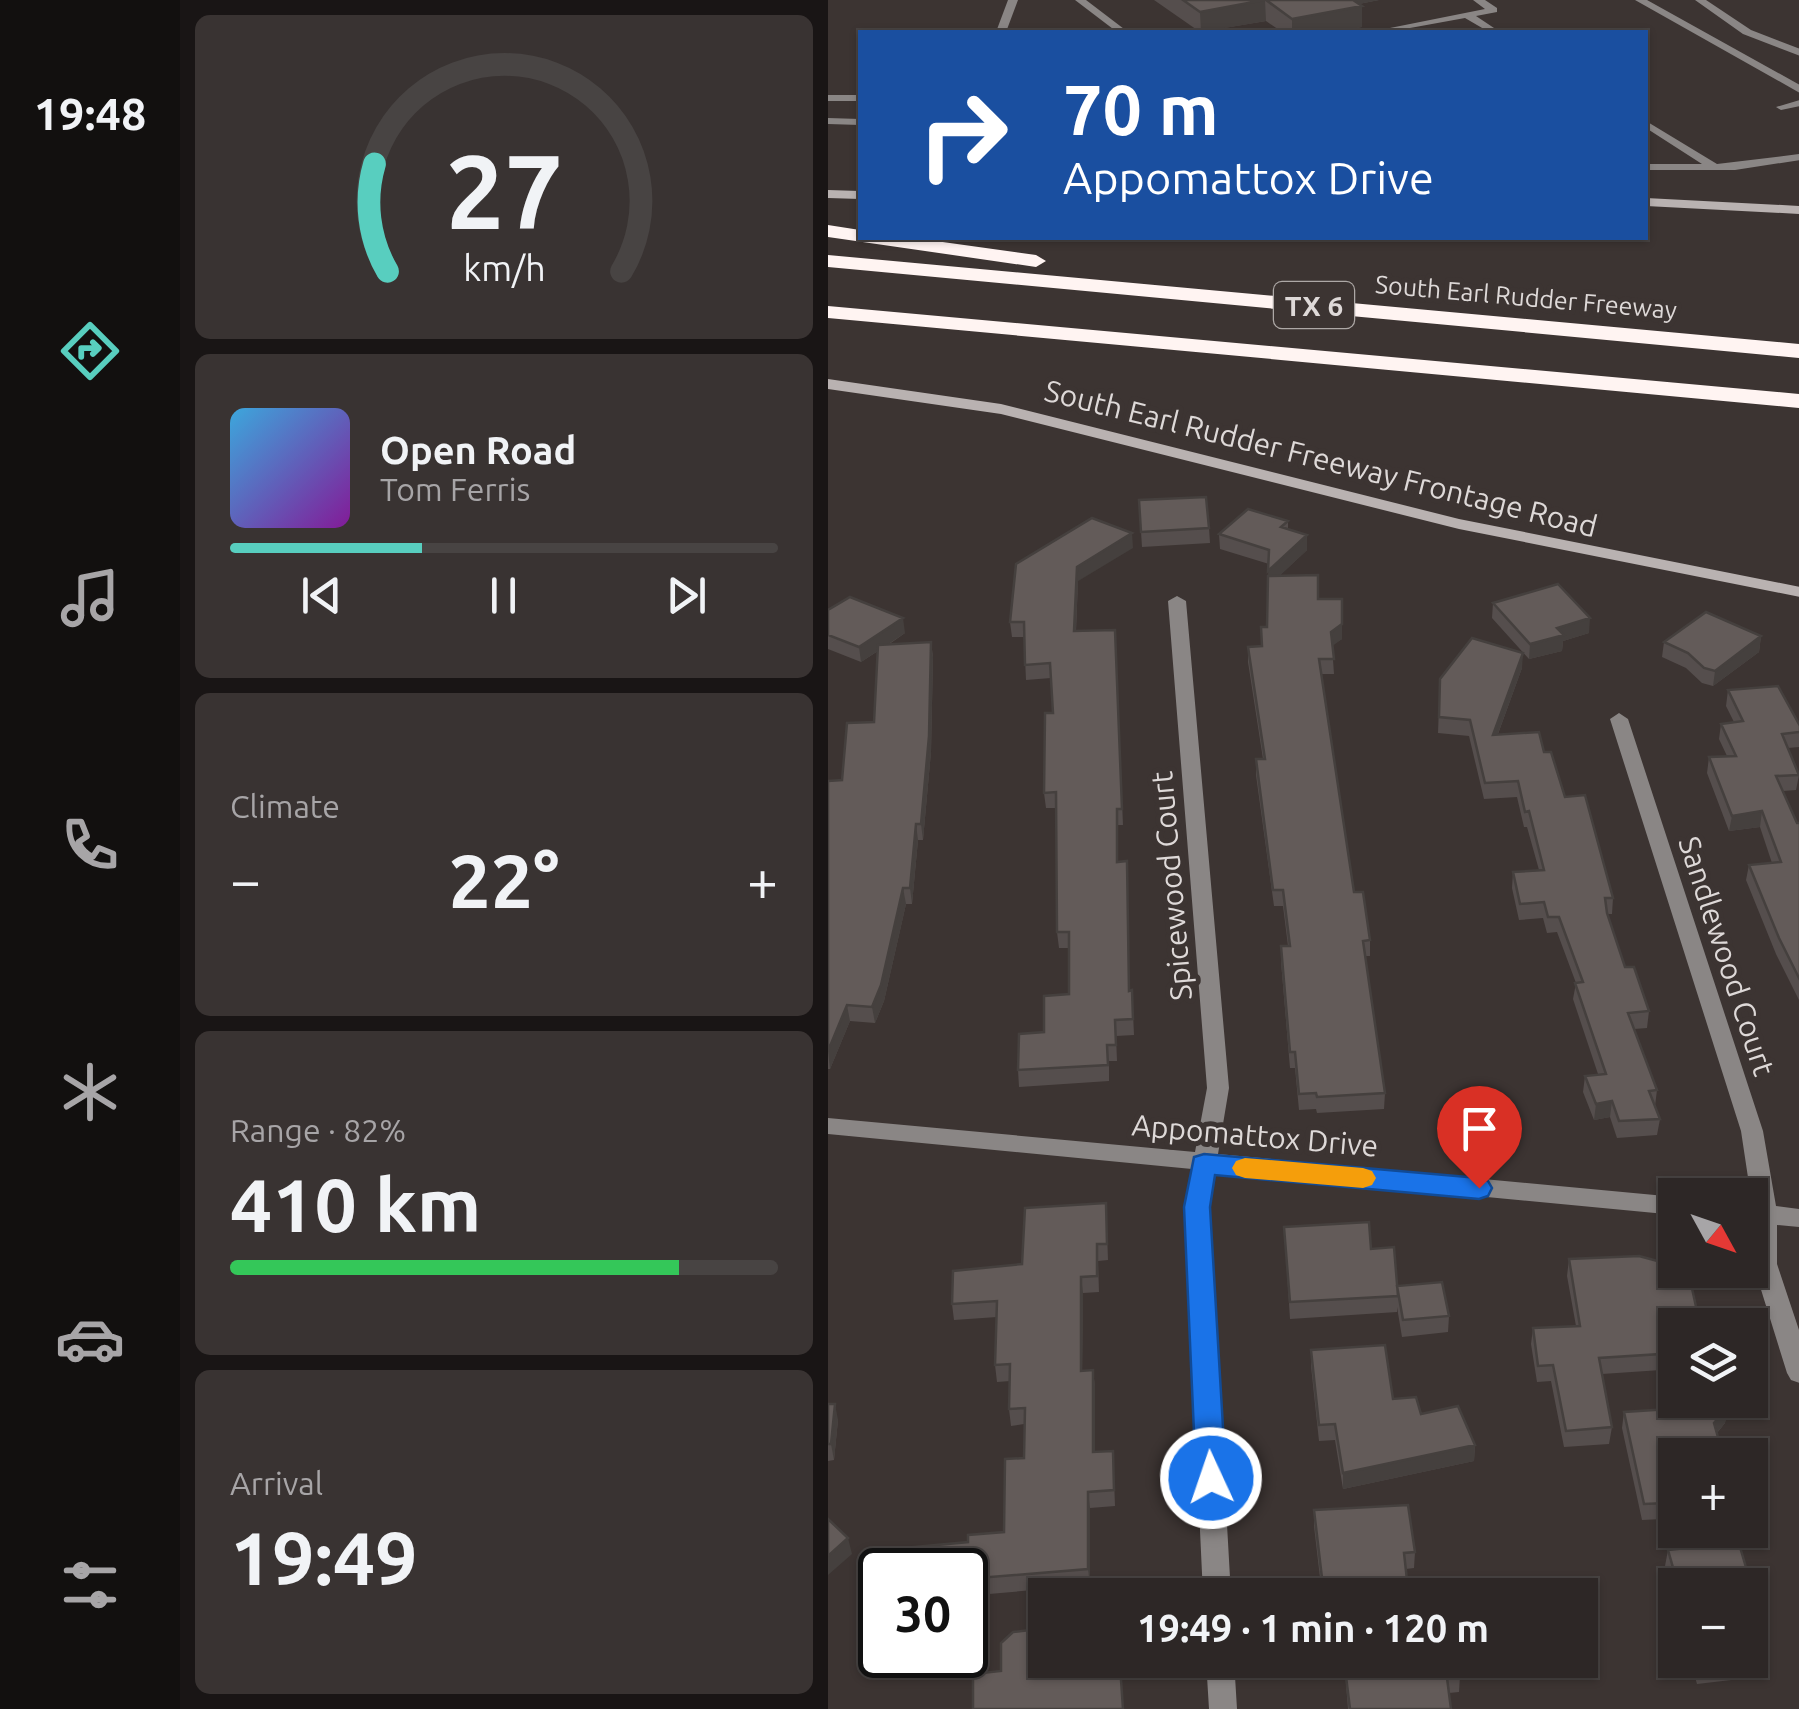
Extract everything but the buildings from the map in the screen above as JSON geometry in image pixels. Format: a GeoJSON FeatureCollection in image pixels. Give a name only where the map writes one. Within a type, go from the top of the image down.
{"type":"FeatureCollection","features":[{"type":"Feature","properties":{"kind":"highway"},"geometry":{"type":"LineString","coordinates":[[828,231],[858,236]]}},
{"type":"Feature","properties":{"kind":"highway"},"geometry":{"type":"LineString","coordinates":[[888,240],[1381,311]]}},
{"type":"Feature","properties":{"kind":"highway","name":"South Earl Rudder Freeway"},"geometry":{"type":"LineString","coordinates":[[828,261],[1800,351]]}},
{"type":"Feature","properties":{"kind":"highway","name":"TX 6"},"geometry":{"type":"LineString","coordinates":[[828,312],[1800,401]]}},
{"type":"Feature","properties":{"kind":"main road"},"geometry":{"type":"LineString","coordinates":[[828,194],[858,195]]}},
{"type":"Feature","properties":{"kind":"main road"},"geometry":{"type":"LineString","coordinates":[[1648,202],[1800,210]]}},
{"type":"Feature","properties":{"kind":"main road","name":"South Earl Rudder Freeway Frontage Road"},"geometry":{"type":"LineString","coordinates":[[828,384],[1002,410],[1459,524],[1800,592]]}},
{"type":"Feature","properties":{"kind":"street","name":"Spicewood Court"},"geometry":{"type":"LineString","coordinates":[[1177,601],[1218,1088],[1197,1207],[1216,1578]]}},
{"type":"Feature","properties":{"kind":"street","name":"Sandlewood Court"},"geometry":{"type":"LineString","coordinates":[[1619,719],[1752,1131],[1755,1178]]}},
{"type":"Feature","properties":{"kind":"street","name":"Appomattox Drive"},"geometry":{"type":"LineString","coordinates":[[828,1126],[1658,1204]]}},
{"type":"Feature","properties":{"kind":"street"},"geometry":{"type":"LineString","coordinates":[[1768,1215],[1800,1218]]}},
{"type":"Feature","properties":{"kind":"street","name":"Sandlewood Court"},"geometry":{"type":"LineString","coordinates":[[1768,1270],[1800,1372]]}},
{"type":"Feature","properties":{"kind":"street"},"geometry":{"type":"LineString","coordinates":[[1221,1678],[1222,1709]]}},
{"type":"Feature","properties":{"kind":"lane"},"geometry":{"type":"LineString","coordinates":[[1002,30],[1013,0]]}},
{"type":"Feature","properties":{"kind":"lane"},"geometry":{"type":"LineString","coordinates":[[1080,0],[1120,30]]}},
{"type":"Feature","properties":{"kind":"lane"},"geometry":{"type":"LineString","coordinates":[[1386,30],[1494,10],[1478,0]]}},
{"type":"Feature","properties":{"kind":"lane"},"geometry":{"type":"LineString","coordinates":[[1700,0],[1736,26],[1800,53]]}},
{"type":"Feature","properties":{"kind":"lane"},"geometry":{"type":"LineString","coordinates":[[1642,2],[1800,90]]}},
{"type":"Feature","properties":{"kind":"lane"},"geometry":{"type":"LineString","coordinates":[[1466,16],[1491,30]]}},
{"type":"Feature","properties":{"kind":"lane"},"geometry":{"type":"LineString","coordinates":[[828,98],[858,98]]}},
{"type":"Feature","properties":{"kind":"lane"},"geometry":{"type":"LineString","coordinates":[[1781,107],[1800,103]]}},
{"type":"Feature","properties":{"kind":"lane"},"geometry":{"type":"LineString","coordinates":[[833,124],[858,122]]}},
{"type":"Feature","properties":{"kind":"lane"},"geometry":{"type":"LineString","coordinates":[[1648,125],[1716,167]]}},
{"type":"Feature","properties":{"kind":"lane"},"geometry":{"type":"LineString","coordinates":[[1648,167],[1716,167],[1800,157]]}},
{"type":"Feature","properties":{"kind":"slow traffic"},"geometry":{"type":"LineString","coordinates":[[1245,1168],[1363,1178]]}},
{"type":"Feature","properties":{"kind":"route"},"geometry":{"type":"LineString","coordinates":[[1211,1478],[1197,1207],[1204,1164],[1479,1188]]}}]}
